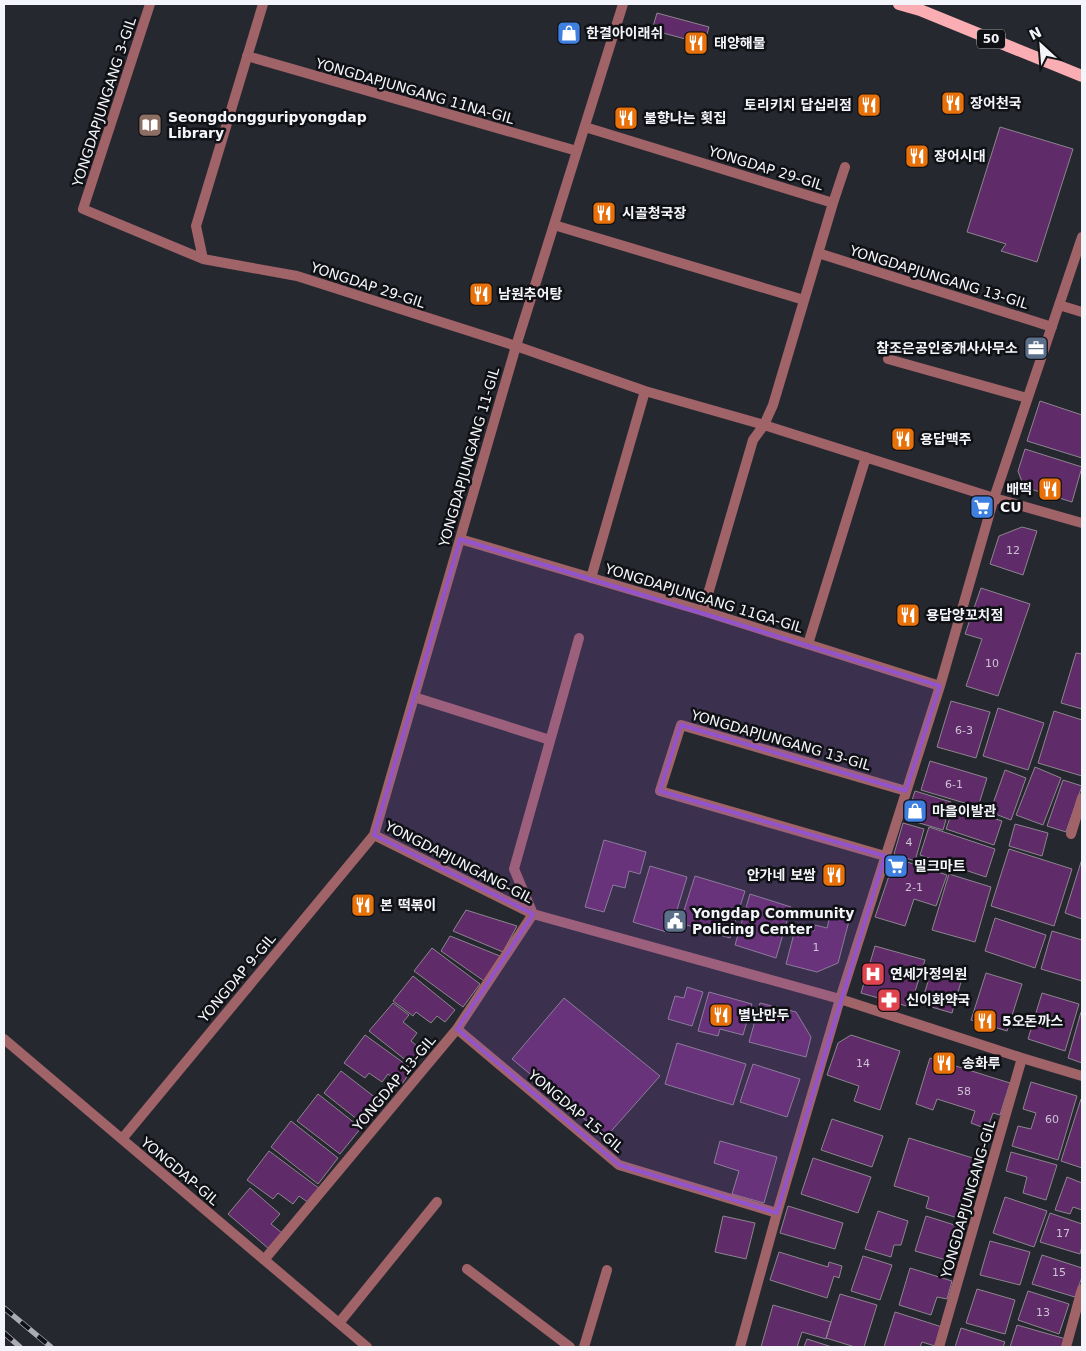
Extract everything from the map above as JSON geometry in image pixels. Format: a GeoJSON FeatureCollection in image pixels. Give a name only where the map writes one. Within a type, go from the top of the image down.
{"type":"FeatureCollection","features":[{"type":"Feature","properties":{"kind":"main road","name":"50"},"geometry":{"type":"LineString","coordinates":[[899,4],[920,10],[1082,76]]}},
{"type":"Feature","properties":{"kind":"street","name":"YONGDAPJUNGANG 3-GIL"},"geometry":{"type":"LineString","coordinates":[[83,209],[150,4]]}},
{"type":"Feature","properties":{"kind":"street"},"geometry":{"type":"LineString","coordinates":[[203,259],[196,226],[263,4]]}},
{"type":"Feature","properties":{"kind":"street","name":"YONGDAPJUNGANG 11-GIL"},"geometry":{"type":"LineString","coordinates":[[374,835],[516,346],[623,4]]}},
{"type":"Feature","properties":{"kind":"street","name":"YONGDAPJUNGANG 11NA-GIL"},"geometry":{"type":"LineString","coordinates":[[246,56],[577,151]]}},
{"type":"Feature","properties":{"kind":"street","name":"YONGDAP 29-GIL"},"geometry":{"type":"LineString","coordinates":[[585,127],[832,203],[773,405],[764,425],[753,440],[703,611]]}},
{"type":"Feature","properties":{"kind":"street"},"geometry":{"type":"LineString","coordinates":[[832,203],[845,166]]}},
{"type":"Feature","properties":{"kind":"street","name":"YONGDAP 29-GIL"},"geometry":{"type":"LineString","coordinates":[[83,209],[203,259],[297,276],[516,346],[645,391],[764,425],[994,498],[1082,523]]}},
{"type":"Feature","properties":{"kind":"street"},"geometry":{"type":"LineString","coordinates":[[554,225],[804,300]]}},
{"type":"Feature","properties":{"kind":"street"},"geometry":{"type":"LineString","coordinates":[[740,1347],[840,999],[940,686],[994,498],[1082,237]]}},
{"type":"Feature","properties":{"kind":"street","name":"YONGDAPJUNGANG 13-GIL"},"geometry":{"type":"LineString","coordinates":[[818,254],[1052,327]]}},
{"type":"Feature","properties":{"kind":"street"},"geometry":{"type":"LineString","coordinates":[[1059,305],[1082,312]]}},
{"type":"Feature","properties":{"kind":"street"},"geometry":{"type":"LineString","coordinates":[[888,359],[1027,398]]}},
{"type":"Feature","properties":{"kind":"street"},"geometry":{"type":"LineString","coordinates":[[591,578],[645,391]]}},
{"type":"Feature","properties":{"kind":"street"},"geometry":{"type":"LineString","coordinates":[[808,644],[866,457]]}},
{"type":"Feature","properties":{"kind":"street","name":"YONGDAPJUNGANG 11GA-GIL"},"geometry":{"type":"LineString","coordinates":[[460,539],[703,611],[940,686]]}},
{"type":"Feature","properties":{"kind":"street"},"geometry":{"type":"LineString","coordinates":[[414,697],[550,740],[579,638]]}},
{"type":"Feature","properties":{"kind":"street","name":"YONGDAPJUNGANG 13-GIL"},"geometry":{"type":"LineString","coordinates":[[886,856],[660,791],[681,725],[906,791]]}},
{"type":"Feature","properties":{"kind":"street","name":"YONGDAPJUNGANG-GIL"},"geometry":{"type":"LineString","coordinates":[[533,914],[514,869],[550,740]]}},
{"type":"Feature","properties":{"kind":"street"},"geometry":{"type":"LineString","coordinates":[[1072,834],[1082,798]]}},
{"type":"Feature","properties":{"kind":"street","name":"YONGDAPJUNGANG-GIL"},"geometry":{"type":"LineString","coordinates":[[374,835],[533,914],[840,999],[1082,1076]]}},
{"type":"Feature","properties":{"kind":"street","name":"YONGDAP 9-GIL"},"geometry":{"type":"LineString","coordinates":[[122,1139],[374,835]]}},
{"type":"Feature","properties":{"kind":"street","name":"YONGDAP 13-GIL"},"geometry":{"type":"LineString","coordinates":[[264,1260],[457,1029],[533,914]]}},
{"type":"Feature","properties":{"kind":"street","name":"YONGDAP 15-GIL"},"geometry":{"type":"LineString","coordinates":[[457,1029],[619,1165],[777,1213]]}},
{"type":"Feature","properties":{"kind":"street","name":"YONGDAP-GIL"},"geometry":{"type":"LineString","coordinates":[[4,1039],[367,1347]]}},
{"type":"Feature","properties":{"kind":"street","name":"YONGDAPJUNGANG-GIL"},"geometry":{"type":"LineString","coordinates":[[940,1347],[1022,1058]]}},
{"type":"Feature","properties":{"kind":"street"},"geometry":{"type":"LineString","coordinates":[[339,1323],[437,1202]]}},
{"type":"Feature","properties":{"kind":"street"},"geometry":{"type":"LineString","coordinates":[[467,1269],[570,1347]]}},
{"type":"Feature","properties":{"kind":"street"},"geometry":{"type":"LineString","coordinates":[[584,1347],[607,1270]]}},
{"type":"Feature","properties":{"kind":"street"},"geometry":{"type":"LineString","coordinates":[[1066,1347],[1082,1289]]}},
{"type":"Feature","properties":{"kind":"highlighted area"},"geometry":{"type":"Polygon","coordinates":[[[460,539],[940,686],[906,791],[681,725],[660,791],[885,856],[777,1213],[619,1165],[457,1029],[533,914],[374,835],[460,539]]]}},
{"type":"Feature","properties":{"kind":"building"},"geometry":{"type":"Polygon","coordinates":[[[657,13],[709,27],[704,44],[652,30],[657,13]]]}},
{"type":"Feature","properties":{"kind":"building"},"geometry":{"type":"Polygon","coordinates":[[[1000,127],[1073,149],[1037,262],[1001,251],[1006,244],[967,232],[1000,127]]]}},
{"type":"Feature","properties":{"kind":"building"},"geometry":{"type":"Polygon","coordinates":[[[1040,401],[1082,415],[1082,458],[1027,441],[1040,401]]]}},
{"type":"Feature","properties":{"kind":"building"},"geometry":{"type":"Polygon","coordinates":[[[1025,449],[1082,467],[1072,502],[1024,487],[1018,471],[1025,449]]]}},
{"type":"Feature","properties":{"kind":"building"},"geometry":{"type":"Polygon","coordinates":[[[1022,527],[1037,531],[1023,575],[990,564],[999,536],[1022,527]]]}},
{"type":"Feature","properties":{"kind":"building"},"geometry":{"type":"Polygon","coordinates":[[[981,588],[1030,604],[998,696],[966,686],[982,639],[965,634],[981,588]]]}},
{"type":"Feature","properties":{"kind":"building"},"geometry":{"type":"Polygon","coordinates":[[[1076,653],[1082,654],[1082,709],[1061,703],[1076,653]]]}},
{"type":"Feature","properties":{"kind":"building"},"geometry":{"type":"Polygon","coordinates":[[[951,701],[990,712],[976,758],[937,747],[951,701]]]}},
{"type":"Feature","properties":{"kind":"building"},"geometry":{"type":"Polygon","coordinates":[[[998,708],[1044,723],[1028,770],[983,756],[998,708]]]}},
{"type":"Feature","properties":{"kind":"building"},"geometry":{"type":"Polygon","coordinates":[[[1054,711],[1082,720],[1082,776],[1038,763],[1054,711]]]}},
{"type":"Feature","properties":{"kind":"building"},"geometry":{"type":"Polygon","coordinates":[[[930,761],[987,778],[978,807],[921,790],[930,761]]]}},
{"type":"Feature","properties":{"kind":"building"},"geometry":{"type":"Polygon","coordinates":[[[1035,767],[1061,778],[1043,825],[1016,815],[1035,767]]]}},
{"type":"Feature","properties":{"kind":"building"},"geometry":{"type":"Polygon","coordinates":[[[1005,770],[1026,778],[1011,820],[990,812],[1005,770]]]}},
{"type":"Feature","properties":{"kind":"building"},"geometry":{"type":"Polygon","coordinates":[[[1063,780],[1082,786],[1066,832],[1047,826],[1063,780]]]}},
{"type":"Feature","properties":{"kind":"building"},"geometry":{"type":"Polygon","coordinates":[[[915,791],[951,802],[943,830],[906,819],[915,791]]]}},
{"type":"Feature","properties":{"kind":"building"},"geometry":{"type":"Polygon","coordinates":[[[954,806],[1002,821],[994,845],[946,829],[954,806]]]}},
{"type":"Feature","properties":{"kind":"building"},"geometry":{"type":"Polygon","coordinates":[[[903,823],[924,829],[915,861],[894,854],[903,823]]]}},
{"type":"Feature","properties":{"kind":"building"},"geometry":{"type":"Polygon","coordinates":[[[1015,824],[1048,833],[1042,856],[1009,846],[1015,824]]]}},
{"type":"Feature","properties":{"kind":"building"},"geometry":{"type":"Polygon","coordinates":[[[929,827],[995,849],[986,877],[920,855],[929,827]]]}},
{"type":"Feature","properties":{"kind":"building"},"geometry":{"type":"Polygon","coordinates":[[[604,840],[646,852],[640,874],[629,871],[625,888],[613,885],[604,912],[585,907],[604,840]]]}},
{"type":"Feature","properties":{"kind":"building"},"geometry":{"type":"Polygon","coordinates":[[[1009,849],[1072,869],[1054,926],[991,906],[1009,849]]]}},
{"type":"Feature","properties":{"kind":"building"},"geometry":{"type":"Polygon","coordinates":[[[895,858],[947,875],[936,906],[914,899],[905,926],[875,917],[895,858]]]}},
{"type":"Feature","properties":{"kind":"building"},"geometry":{"type":"Polygon","coordinates":[[[1082,859],[1082,919],[1065,913],[1082,859]]]}},
{"type":"Feature","properties":{"kind":"building"},"geometry":{"type":"Polygon","coordinates":[[[650,866],[687,877],[670,933],[633,922],[650,866]]]}},
{"type":"Feature","properties":{"kind":"building"},"geometry":{"type":"Polygon","coordinates":[[[949,874],[991,887],[975,942],[932,930],[949,874]]]}},
{"type":"Feature","properties":{"kind":"building"},"geometry":{"type":"Polygon","coordinates":[[[695,876],[745,891],[730,938],[680,923],[695,876]]]}},
{"type":"Feature","properties":{"kind":"building"},"geometry":{"type":"Polygon","coordinates":[[[750,894],[791,907],[776,958],[735,945],[750,894]]]}},
{"type":"Feature","properties":{"kind":"building"},"geometry":{"type":"Polygon","coordinates":[[[466,910],[517,926],[503,952],[453,931],[466,910]]]}},
{"type":"Feature","properties":{"kind":"building"},"geometry":{"type":"Polygon","coordinates":[[[831,912],[850,917],[838,963],[817,972],[786,964],[796,926],[814,931],[815,925],[827,928],[831,912]]]}},
{"type":"Feature","properties":{"kind":"building"},"geometry":{"type":"Polygon","coordinates":[[[995,918],[1046,935],[1035,968],[985,951],[995,918]]]}},
{"type":"Feature","properties":{"kind":"building"},"geometry":{"type":"Polygon","coordinates":[[[1052,931],[1082,940],[1082,981],[1041,969],[1052,931]]]}},
{"type":"Feature","properties":{"kind":"building"},"geometry":{"type":"Polygon","coordinates":[[[450,936],[500,956],[484,981],[441,951],[450,936]]]}},
{"type":"Feature","properties":{"kind":"building"},"geometry":{"type":"Polygon","coordinates":[[[875,946],[925,960],[910,1007],[861,993],[875,946]]]}},
{"type":"Feature","properties":{"kind":"building"},"geometry":{"type":"Polygon","coordinates":[[[432,948],[480,984],[463,1007],[414,971],[432,948]]]}},
{"type":"Feature","properties":{"kind":"building"},"geometry":{"type":"Polygon","coordinates":[[[933,966],[963,975],[952,1013],[921,1004],[933,966]]]}},
{"type":"Feature","properties":{"kind":"building"},"geometry":{"type":"Polygon","coordinates":[[[986,973],[1022,984],[1007,1031],[971,1020],[986,973]]]}},
{"type":"Feature","properties":{"kind":"building"},"geometry":{"type":"Polygon","coordinates":[[[413,976],[455,1010],[445,1022],[437,1016],[431,1023],[416,1012],[413,1016],[393,1001],[413,976]]]}},
{"type":"Feature","properties":{"kind":"building"},"geometry":{"type":"Polygon","coordinates":[[[687,987],[703,992],[692,1026],[668,1019],[675,996],[684,998],[687,987]]]}},
{"type":"Feature","properties":{"kind":"building"},"geometry":{"type":"Polygon","coordinates":[[[709,992],[752,1004],[743,1035],[720,1029],[718,1036],[698,1031],[709,992]]]}},
{"type":"Feature","properties":{"kind":"building"},"geometry":{"type":"Polygon","coordinates":[[[1042,993],[1079,1004],[1065,1051],[1028,1039],[1042,993]]]}},
{"type":"Feature","properties":{"kind":"building"},"geometry":{"type":"Polygon","coordinates":[[[564,998],[660,1076],[606,1137],[512,1059],[564,998]]]}},
{"type":"Feature","properties":{"kind":"building"},"geometry":{"type":"Polygon","coordinates":[[[393,1003],[409,1015],[403,1022],[417,1033],[411,1041],[423,1051],[412,1065],[369,1031],[393,1003]]]}},
{"type":"Feature","properties":{"kind":"building"},"geometry":{"type":"Polygon","coordinates":[[[760,1003],[796,1012],[811,1037],[806,1057],[749,1042],[760,1003]]]}},
{"type":"Feature","properties":{"kind":"building"},"geometry":{"type":"Polygon","coordinates":[[[1082,1012],[1082,1063],[1068,1058],[1082,1012]]]}},
{"type":"Feature","properties":{"kind":"building"},"geometry":{"type":"Polygon","coordinates":[[[365,1035],[412,1069],[402,1084],[388,1074],[382,1082],[369,1073],[365,1078],[344,1063],[365,1035]]]}},
{"type":"Feature","properties":{"kind":"building"},"geometry":{"type":"Polygon","coordinates":[[[851,1035],[900,1051],[880,1110],[854,1101],[859,1086],[827,1075],[838,1043],[851,1035]]]}},
{"type":"Feature","properties":{"kind":"building"},"geometry":{"type":"Polygon","coordinates":[[[677,1043],[746,1064],[733,1105],[665,1084],[677,1043]]]}},
{"type":"Feature","properties":{"kind":"building"},"geometry":{"type":"Polygon","coordinates":[[[930,1058],[1010,1083],[1000,1115],[993,1113],[987,1129],[971,1123],[975,1111],[937,1099],[933,1110],[916,1104],[930,1058]]]}},
{"type":"Feature","properties":{"kind":"building"},"geometry":{"type":"Polygon","coordinates":[[[753,1064],[800,1079],[787,1117],[740,1102],[753,1064]]]}},
{"type":"Feature","properties":{"kind":"building"},"geometry":{"type":"Polygon","coordinates":[[[341,1071],[381,1102],[363,1124],[324,1093],[341,1071]]]}},
{"type":"Feature","properties":{"kind":"building"},"geometry":{"type":"Polygon","coordinates":[[[1031,1082],[1077,1096],[1058,1160],[1012,1146],[1018,1126],[1031,1129],[1036,1113],[1023,1109],[1031,1082]]]}},
{"type":"Feature","properties":{"kind":"building"},"geometry":{"type":"Polygon","coordinates":[[[318,1094],[361,1128],[340,1154],[297,1121],[318,1094]]]}},
{"type":"Feature","properties":{"kind":"building"},"geometry":{"type":"Polygon","coordinates":[[[1082,1099],[1082,1168],[1061,1161],[1082,1099]]]}},
{"type":"Feature","properties":{"kind":"building"},"geometry":{"type":"Polygon","coordinates":[[[832,1119],[883,1136],[872,1167],[821,1150],[832,1119]]]}},
{"type":"Feature","properties":{"kind":"building"},"geometry":{"type":"Polygon","coordinates":[[[291,1121],[338,1158],[318,1184],[271,1147],[291,1121]]]}},
{"type":"Feature","properties":{"kind":"building"},"geometry":{"type":"Polygon","coordinates":[[[909,1138],[979,1160],[961,1219],[926,1208],[929,1197],[894,1186],[909,1138]]]}},
{"type":"Feature","properties":{"kind":"building"},"geometry":{"type":"Polygon","coordinates":[[[720,1141],[777,1157],[764,1203],[732,1194],[739,1171],[714,1163],[720,1141]]]}},
{"type":"Feature","properties":{"kind":"building"},"geometry":{"type":"Polygon","coordinates":[[[269,1151],[320,1189],[309,1203],[299,1196],[293,1204],[278,1193],[273,1199],[247,1180],[269,1151]]]}},
{"type":"Feature","properties":{"kind":"building"},"geometry":{"type":"Polygon","coordinates":[[[1011,1152],[1057,1165],[1046,1200],[1023,1193],[1027,1177],[1006,1171],[1011,1152]]]}},
{"type":"Feature","properties":{"kind":"building"},"geometry":{"type":"Polygon","coordinates":[[[813,1158],[871,1177],[858,1213],[801,1194],[813,1158]]]}},
{"type":"Feature","properties":{"kind":"building"},"geometry":{"type":"Polygon","coordinates":[[[1067,1177],[1082,1183],[1082,1210],[1073,1207],[1070,1214],[1055,1210],[1067,1177]]]}},
{"type":"Feature","properties":{"kind":"building"},"geometry":{"type":"Polygon","coordinates":[[[250,1188],[280,1214],[271,1224],[282,1233],[269,1249],[228,1214],[250,1188]]]}},
{"type":"Feature","properties":{"kind":"building"},"geometry":{"type":"Polygon","coordinates":[[[1005,1197],[1047,1211],[1034,1247],[993,1233],[1005,1197]]]}},
{"type":"Feature","properties":{"kind":"building"},"geometry":{"type":"Polygon","coordinates":[[[788,1206],[843,1223],[835,1249],[780,1233],[788,1206]]]}},
{"type":"Feature","properties":{"kind":"building"},"geometry":{"type":"Polygon","coordinates":[[[878,1211],[908,1221],[901,1245],[894,1245],[891,1257],[865,1249],[878,1211]]]}},
{"type":"Feature","properties":{"kind":"building"},"geometry":{"type":"Polygon","coordinates":[[[1050,1213],[1082,1224],[1080,1254],[1040,1242],[1050,1213]]]}},
{"type":"Feature","properties":{"kind":"building"},"geometry":{"type":"Polygon","coordinates":[[[723,1216],[755,1223],[746,1259],[715,1252],[723,1216]]]}},
{"type":"Feature","properties":{"kind":"building"},"geometry":{"type":"Polygon","coordinates":[[[926,1216],[964,1228],[953,1262],[915,1251],[926,1216]]]}},
{"type":"Feature","properties":{"kind":"building"},"geometry":{"type":"Polygon","coordinates":[[[990,1241],[1030,1252],[1020,1285],[980,1275],[990,1241]]]}},
{"type":"Feature","properties":{"kind":"building"},"geometry":{"type":"Polygon","coordinates":[[[779,1252],[828,1267],[829,1262],[842,1266],[839,1278],[834,1276],[827,1298],[770,1280],[779,1252]]]}},
{"type":"Feature","properties":{"kind":"building"},"geometry":{"type":"Polygon","coordinates":[[[1042,1255],[1082,1268],[1082,1277],[1075,1297],[1032,1284],[1042,1255]]]}},
{"type":"Feature","properties":{"kind":"building"},"geometry":{"type":"Polygon","coordinates":[[[863,1256],[892,1265],[880,1300],[851,1291],[863,1256]]]}},
{"type":"Feature","properties":{"kind":"building"},"geometry":{"type":"Polygon","coordinates":[[[910,1268],[952,1281],[947,1299],[937,1297],[931,1315],[899,1305],[910,1268]]]}},
{"type":"Feature","properties":{"kind":"building"},"geometry":{"type":"Polygon","coordinates":[[[977,1289],[1015,1300],[1005,1334],[966,1323],[977,1289]]]}},
{"type":"Feature","properties":{"kind":"building"},"geometry":{"type":"Polygon","coordinates":[[[1028,1291],[1069,1304],[1059,1334],[1018,1320],[1028,1291]]]}},
{"type":"Feature","properties":{"kind":"building"},"geometry":{"type":"Polygon","coordinates":[[[840,1294],[877,1305],[864,1347],[855,1347],[826,1338],[840,1294]]]}},
{"type":"Feature","properties":{"kind":"building"},"geometry":{"type":"Polygon","coordinates":[[[773,1305],[831,1322],[826,1339],[802,1332],[797,1347],[761,1347],[773,1305]]]}},
{"type":"Feature","properties":{"kind":"building"},"geometry":{"type":"Polygon","coordinates":[[[895,1312],[942,1327],[935,1346],[922,1342],[920,1347],[884,1347],[895,1312]]]}},
{"type":"Feature","properties":{"kind":"building"},"geometry":{"type":"Polygon","coordinates":[[[1017,1325],[1066,1339],[1063,1347],[1010,1347],[1017,1325]]]}},
{"type":"Feature","properties":{"kind":"building"},"geometry":{"type":"Polygon","coordinates":[[[961,1328],[1005,1342],[1003,1347],[955,1347],[961,1328]]]}},
{"type":"Feature","properties":{"kind":"building"},"geometry":{"type":"Polygon","coordinates":[[[807,1339],[832,1347],[804,1347],[807,1339]]]}},
{"type":"Feature","properties":{"kind":"railway"},"geometry":{"type":"LineString","coordinates":[[4,1308],[51,1347]]}},
{"type":"Feature","properties":{"kind":"railway"},"geometry":{"type":"LineString","coordinates":[[4,1333],[20,1347]]}},
{"type":"Feature","properties":{"kind":"place","name":"한결아이래쉬"},"geometry":{"type":"Point","coordinates":[569,33]}},
{"type":"Feature","properties":{"kind":"place","name":"태양해물"},"geometry":{"type":"Point","coordinates":[696,43]}},
{"type":"Feature","properties":{"kind":"place","name":"장어천국"},"geometry":{"type":"Point","coordinates":[953,103]}},
{"type":"Feature","properties":{"kind":"place","name":"토리키치 답십리점"},"geometry":{"type":"Point","coordinates":[869,105]}},
{"type":"Feature","properties":{"kind":"place","name":"불향나는 횟집"},"geometry":{"type":"Point","coordinates":[626,118]}},
{"type":"Feature","properties":{"kind":"place","name":"Seongdongguripyongdap Library"},"geometry":{"type":"Point","coordinates":[150,125]}},
{"type":"Feature","properties":{"kind":"place","name":"장어시대"},"geometry":{"type":"Point","coordinates":[917,156]}},
{"type":"Feature","properties":{"kind":"place","name":"시골청국장"},"geometry":{"type":"Point","coordinates":[604,213]}},
{"type":"Feature","properties":{"kind":"place","name":"남원추어탕"},"geometry":{"type":"Point","coordinates":[481,294]}},
{"type":"Feature","properties":{"kind":"place","name":"참조은공인중개사사무소"},"geometry":{"type":"Point","coordinates":[1036,348]}},
{"type":"Feature","properties":{"kind":"place","name":"용답맥주"},"geometry":{"type":"Point","coordinates":[903,439]}},
{"type":"Feature","properties":{"kind":"place","name":"배떡"},"geometry":{"type":"Point","coordinates":[1050,489]}},
{"type":"Feature","properties":{"kind":"place","name":"CU"},"geometry":{"type":"Point","coordinates":[982,507]}},
{"type":"Feature","properties":{"kind":"place","name":"용답양꼬치점"},"geometry":{"type":"Point","coordinates":[908,615]}},
{"type":"Feature","properties":{"kind":"place","name":"마을이발관"},"geometry":{"type":"Point","coordinates":[915,811]}},
{"type":"Feature","properties":{"kind":"place","name":"밀크마트"},"geometry":{"type":"Point","coordinates":[896,866]}},
{"type":"Feature","properties":{"kind":"place","name":"안가네 보쌈"},"geometry":{"type":"Point","coordinates":[834,875]}},
{"type":"Feature","properties":{"kind":"place","name":"본 떡볶이"},"geometry":{"type":"Point","coordinates":[363,905]}},
{"type":"Feature","properties":{"kind":"place","name":"Yongdap Community Policing Center"},"geometry":{"type":"Point","coordinates":[675,921]}},
{"type":"Feature","properties":{"kind":"place","name":"연세가정의원"},"geometry":{"type":"Point","coordinates":[873,974]}},
{"type":"Feature","properties":{"kind":"place","name":"신이화약국"},"geometry":{"type":"Point","coordinates":[889,1000]}},
{"type":"Feature","properties":{"kind":"place","name":"별난만두"},"geometry":{"type":"Point","coordinates":[721,1015]}},
{"type":"Feature","properties":{"kind":"place","name":"5오돈까스"},"geometry":{"type":"Point","coordinates":[985,1021]}},
{"type":"Feature","properties":{"kind":"place","name":"송화루"},"geometry":{"type":"Point","coordinates":[944,1063]}}]}
